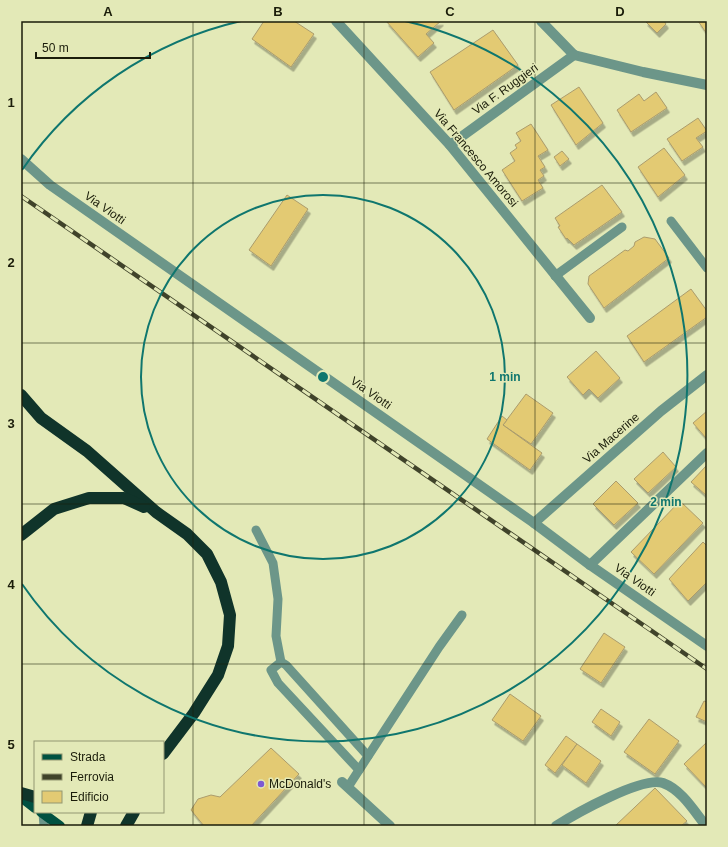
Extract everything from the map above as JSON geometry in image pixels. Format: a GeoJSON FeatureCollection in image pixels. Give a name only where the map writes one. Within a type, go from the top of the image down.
{"type":"FeatureCollection","features":[{"type":"Feature","properties":{"kind":"highway"},"geometry":{"type":"LineString","coordinates":[[21,395],[41,418],[87,451],[156,512],[188,534],[207,554],[221,582],[230,615],[228,646],[218,675],[194,713],[164,753]]}},
{"type":"Feature","properties":{"kind":"highway"},"geometry":{"type":"LineString","coordinates":[[21,535],[54,510],[89,498],[124,498],[156,512]]}},
{"type":"Feature","properties":{"kind":"highway"},"geometry":{"type":"LineString","coordinates":[[21,793],[34,797]]}},
{"type":"Feature","properties":{"kind":"highway"},"geometry":{"type":"LineString","coordinates":[[87,826],[91,813]]}},
{"type":"Feature","properties":{"kind":"highway"},"geometry":{"type":"LineString","coordinates":[[126,826],[133,813]]}},
{"type":"Feature","properties":{"kind":"highway"},"geometry":{"type":"LineString","coordinates":[[137,826],[138,813]]}},
{"type":"Feature","properties":{"kind":"main road"},"geometry":{"type":"LineString","coordinates":[[21,797],[34,807]]}},
{"type":"Feature","properties":{"kind":"main road"},"geometry":{"type":"LineString","coordinates":[[43,813],[60,826]]}},
{"type":"Feature","properties":{"kind":"street","name":"Via Francesco Amorosi"},"geometry":{"type":"LineString","coordinates":[[336,21],[450,145],[590,318]]}},
{"type":"Feature","properties":{"kind":"street"},"geometry":{"type":"LineString","coordinates":[[541,21],[574,55],[643,72],[707,85]]}},
{"type":"Feature","properties":{"kind":"street","name":"Via F. Ruggieri"},"geometry":{"type":"LineString","coordinates":[[450,145],[574,55]]}},
{"type":"Feature","properties":{"kind":"street","name":"Via Viotti"},"geometry":{"type":"LineString","coordinates":[[21,159],[50,185],[534,523],[590,565],[707,646]]}},
{"type":"Feature","properties":{"kind":"street","name":"Via Macerine"},"geometry":{"type":"LineString","coordinates":[[534,523],[662,411],[707,375]]}},
{"type":"Feature","properties":{"kind":"street"},"geometry":{"type":"LineString","coordinates":[[590,565],[707,452]]}},
{"type":"Feature","properties":{"kind":"street"},"geometry":{"type":"LineString","coordinates":[[556,826],[624,790],[662,782],[681,794],[706,826]]}},
{"type":"Feature","properties":{"kind":"street"},"geometry":{"type":"LineString","coordinates":[[345,785],[390,826]]}},
{"type":"Feature","properties":{"kind":"lane"},"geometry":{"type":"LineString","coordinates":[[671,221],[707,268]]}},
{"type":"Feature","properties":{"kind":"lane"},"geometry":{"type":"LineString","coordinates":[[556,276],[622,227]]}},
{"type":"Feature","properties":{"kind":"lane"},"geometry":{"type":"LineString","coordinates":[[256,530],[273,563],[278,599],[276,636],[281,662],[368,756]]}},
{"type":"Feature","properties":{"kind":"lane"},"geometry":{"type":"LineString","coordinates":[[345,785],[359,770],[439,647],[462,615]]}},
{"type":"Feature","properties":{"kind":"lane"},"geometry":{"type":"LineString","coordinates":[[281,662],[271,670],[278,683],[359,770]]}},
{"type":"Feature","properties":{"kind":"lane"},"geometry":{"type":"LineString","coordinates":[[41,813],[44,826]]}},
{"type":"Feature","properties":{"kind":"building"},"geometry":{"type":"Polygon","coordinates":[[[264,21],[294,21],[314,34],[291,67],[252,39],[264,21]]]}},
{"type":"Feature","properties":{"kind":"building"},"geometry":{"type":"Polygon","coordinates":[[[386,21],[441,21],[426,34],[434,43],[418,57],[386,21]]]}},
{"type":"Feature","properties":{"kind":"building"},"geometry":{"type":"Polygon","coordinates":[[[645,21],[664,21],[666,24],[657,33],[645,21]]]}},
{"type":"Feature","properties":{"kind":"building"},"geometry":{"type":"Polygon","coordinates":[[[698,21],[707,21],[707,34],[698,21]]]}},
{"type":"Feature","properties":{"kind":"building"},"geometry":{"type":"Polygon","coordinates":[[[493,30],[518,65],[454,110],[430,72],[493,30]]]}},
{"type":"Feature","properties":{"kind":"building"},"geometry":{"type":"Polygon","coordinates":[[[579,87],[603,123],[576,145],[551,105],[579,87]]]}},
{"type":"Feature","properties":{"kind":"building"},"geometry":{"type":"Polygon","coordinates":[[[656,92],[667,108],[631,132],[617,110],[639,94],[644,101],[656,92]]]}},
{"type":"Feature","properties":{"kind":"building"},"geometry":{"type":"Polygon","coordinates":[[[698,118],[707,131],[696,138],[703,147],[682,161],[667,139],[698,118]]]}},
{"type":"Feature","properties":{"kind":"building"},"geometry":{"type":"Polygon","coordinates":[[[531,124],[548,150],[538,156],[545,167],[540,170],[544,176],[538,180],[543,188],[522,201],[502,170],[515,161],[510,153],[517,148],[515,145],[521,141],[516,133],[531,124]]]}},
{"type":"Feature","properties":{"kind":"building"},"geometry":{"type":"Polygon","coordinates":[[[664,148],[685,175],[658,197],[638,167],[664,148]]]}},
{"type":"Feature","properties":{"kind":"building"},"geometry":{"type":"Polygon","coordinates":[[[562,151],[569,159],[560,166],[554,157],[562,151]]]}},
{"type":"Feature","properties":{"kind":"building"},"geometry":{"type":"Polygon","coordinates":[[[602,185],[622,212],[574,245],[567,238],[566,239],[558,227],[560,226],[555,218],[602,185]]]}},
{"type":"Feature","properties":{"kind":"building"},"geometry":{"type":"Polygon","coordinates":[[[287,195],[308,209],[271,266],[249,250],[287,195]]]}},
{"type":"Feature","properties":{"kind":"building"},"geometry":{"type":"Polygon","coordinates":[[[644,237],[655,239],[669,258],[604,308],[588,284],[589,276],[625,250],[628,251],[634,246],[635,242],[644,237]]]}},
{"type":"Feature","properties":{"kind":"building"},"geometry":{"type":"Polygon","coordinates":[[[691,289],[707,311],[707,317],[644,362],[627,336],[691,289]]]}},
{"type":"Feature","properties":{"kind":"building"},"geometry":{"type":"Polygon","coordinates":[[[596,351],[620,378],[598,398],[589,389],[583,395],[567,377],[596,351]]]}},
{"type":"Feature","properties":{"kind":"building"},"geometry":{"type":"Polygon","coordinates":[[[526,394],[553,413],[531,444],[503,425],[526,394]]]}},
{"type":"Feature","properties":{"kind":"building"},"geometry":{"type":"Polygon","coordinates":[[[707,411],[707,438],[706,438],[693,423],[707,411]]]}},
{"type":"Feature","properties":{"kind":"building"},"geometry":{"type":"Polygon","coordinates":[[[502,416],[507,420],[503,425],[542,453],[530,470],[487,439],[502,416]]]}},
{"type":"Feature","properties":{"kind":"building"},"geometry":{"type":"Polygon","coordinates":[[[663,452],[676,467],[648,493],[634,479],[663,452]]]}},
{"type":"Feature","properties":{"kind":"building"},"geometry":{"type":"Polygon","coordinates":[[[707,465],[707,496],[691,482],[707,465]]]}},
{"type":"Feature","properties":{"kind":"building"},"geometry":{"type":"Polygon","coordinates":[[[616,481],[638,503],[614,525],[593,504],[616,481]]]}},
{"type":"Feature","properties":{"kind":"building"},"geometry":{"type":"Polygon","coordinates":[[[680,501],[703,523],[654,574],[631,552],[680,501]]]}},
{"type":"Feature","properties":{"kind":"building"},"geometry":{"type":"Polygon","coordinates":[[[703,542],[707,546],[707,582],[688,601],[669,579],[703,542]]]}},
{"type":"Feature","properties":{"kind":"building"},"geometry":{"type":"Polygon","coordinates":[[[604,633],[625,647],[601,683],[580,669],[604,633]]]}},
{"type":"Feature","properties":{"kind":"building"},"geometry":{"type":"Polygon","coordinates":[[[510,694],[541,716],[523,741],[492,720],[510,694]]]}},
{"type":"Feature","properties":{"kind":"building"},"geometry":{"type":"Polygon","coordinates":[[[704,701],[707,702],[707,722],[696,717],[704,701]]]}},
{"type":"Feature","properties":{"kind":"building"},"geometry":{"type":"Polygon","coordinates":[[[601,709],[620,722],[611,736],[592,722],[601,709]]]}},
{"type":"Feature","properties":{"kind":"building"},"geometry":{"type":"Polygon","coordinates":[[[649,719],[679,741],[655,774],[624,752],[649,719]]]}},
{"type":"Feature","properties":{"kind":"building"},"geometry":{"type":"Polygon","coordinates":[[[566,736],[577,744],[555,773],[545,765],[566,736]]]}},
{"type":"Feature","properties":{"kind":"building"},"geometry":{"type":"Polygon","coordinates":[[[707,742],[707,788],[684,764],[707,742]]]}},
{"type":"Feature","properties":{"kind":"building"},"geometry":{"type":"Polygon","coordinates":[[[577,744],[601,761],[586,783],[562,765],[577,744]]]}},
{"type":"Feature","properties":{"kind":"building","name":"McDonald's"},"geometry":{"type":"Polygon","coordinates":[[[271,748],[299,774],[251,826],[204,826],[191,810],[198,799],[211,795],[220,797],[271,748]]]}},
{"type":"Feature","properties":{"kind":"building"},"geometry":{"type":"Polygon","coordinates":[[[655,788],[687,821],[681,826],[615,826],[655,788]]]}},
{"type":"Feature","properties":{"kind":"railway"},"geometry":{"type":"LineString","coordinates":[[21,196],[707,669]]}},
{"type":"Feature","properties":{"kind":"place","name":"McDonald's"},"geometry":{"type":"Point","coordinates":[261,784]}}]}
